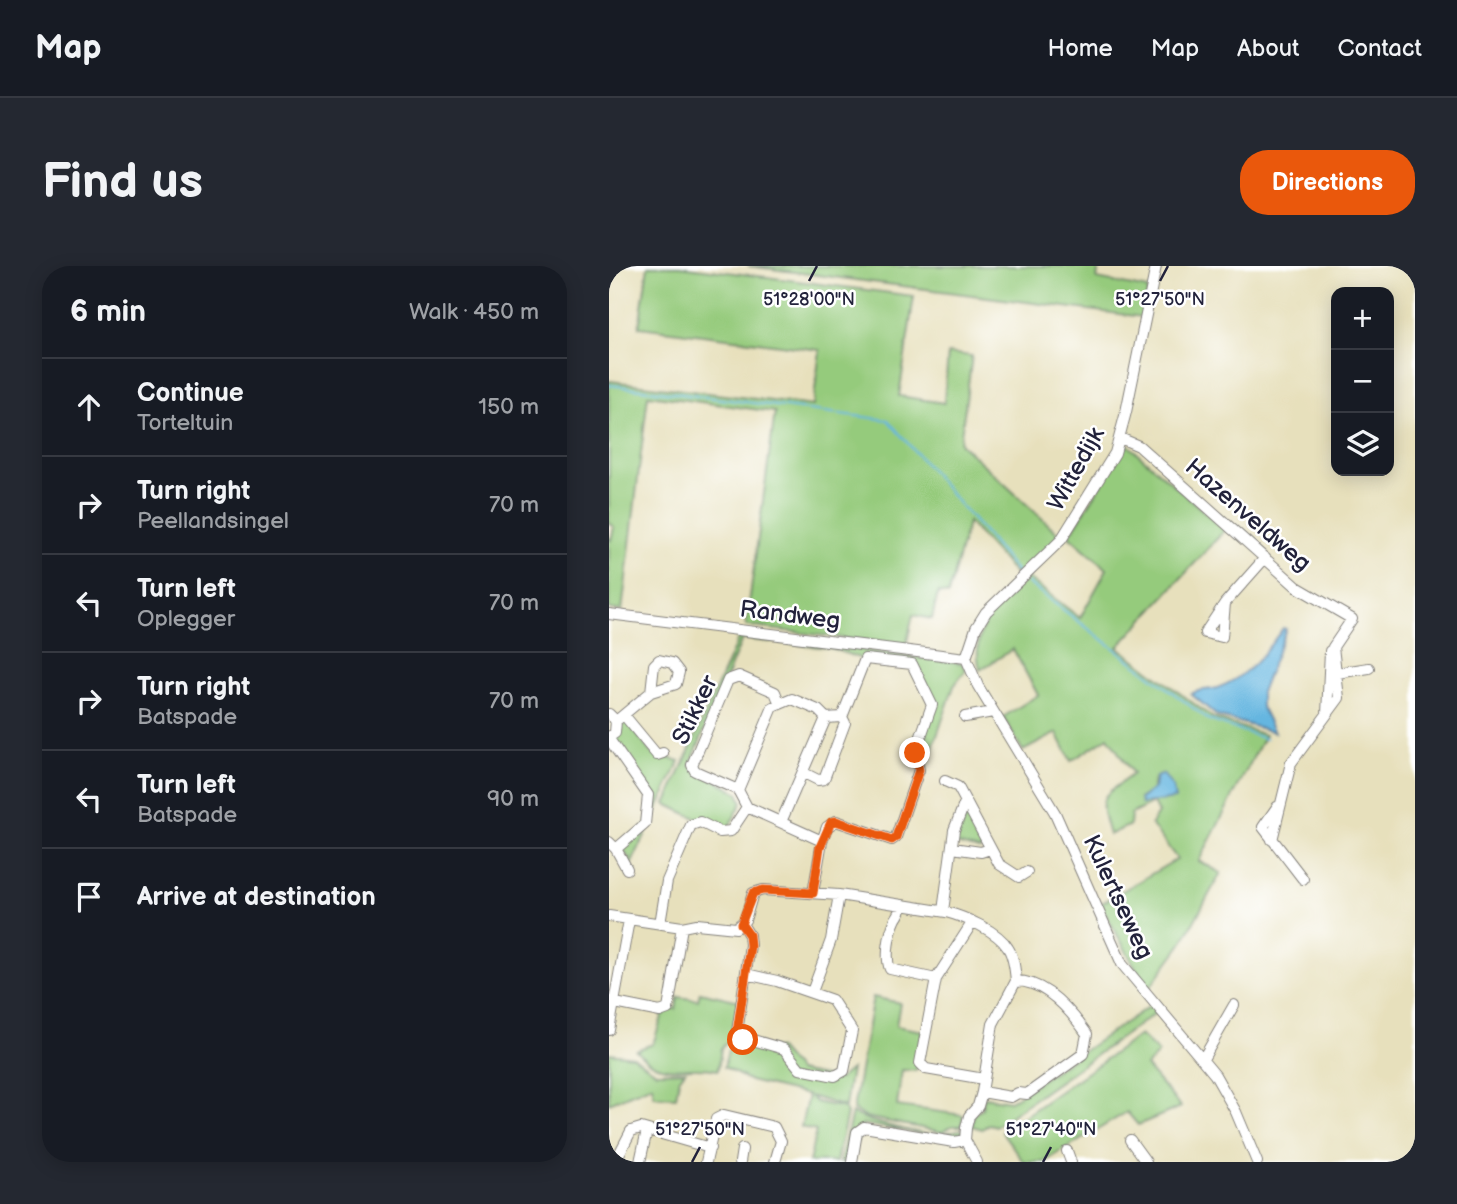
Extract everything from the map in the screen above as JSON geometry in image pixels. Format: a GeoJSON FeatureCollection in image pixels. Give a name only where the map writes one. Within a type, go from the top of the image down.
{"type":"FeatureCollection","features":[{"type":"Feature","properties":{"kind":"street","name":"Wittedijk"},"geometry":{"type":"LineString","coordinates":[[966,658],[981,619],[1061,540],[1110,462],[1120,438],[1156,266]]}},
{"type":"Feature","properties":{"kind":"street","name":"Hazenveldweg"},"geometry":{"type":"LineString","coordinates":[[1120,438],[1139,446],[1313,599],[1352,619],[1332,648]]}},
{"type":"Feature","properties":{"kind":"street"},"geometry":{"type":"LineString","coordinates":[[1225,603],[1265,558]]}},
{"type":"Feature","properties":{"kind":"street","name":"Randweg"},"geometry":{"type":"LineString","coordinates":[[609,614],[966,658]]}},
{"type":"Feature","properties":{"kind":"street"},"geometry":{"type":"LineString","coordinates":[[1303,879],[1263,827],[1282,802],[1291,763],[1339,698],[1332,648]]}},
{"type":"Feature","properties":{"kind":"street"},"geometry":{"type":"LineString","coordinates":[[1327,714],[1328,654],[1332,648]]}},
{"type":"Feature","properties":{"kind":"street"},"geometry":{"type":"LineString","coordinates":[[804,773],[818,780],[824,779],[845,723],[842,717],[863,661],[868,658],[912,664],[931,699],[931,709],[915,753],[919,770],[896,837],[892,840],[836,821],[827,827],[813,893]]}},
{"type":"Feature","properties":{"kind":"street","name":"Kulertseweg"},"geometry":{"type":"LineString","coordinates":[[966,658],[993,712],[1055,813],[1122,964],[1203,1059],[1236,1112],[1257,1162]]}},
{"type":"Feature","properties":{"kind":"street"},"geometry":{"type":"LineString","coordinates":[[1337,673],[1369,668]]}},
{"type":"Feature","properties":{"kind":"street","name":"Stikker"},"geometry":{"type":"LineString","coordinates":[[738,790],[695,771],[692,765],[728,680],[739,676],[775,692],[780,704]]}},
{"type":"Feature","properties":{"kind":"street"},"geometry":{"type":"LineString","coordinates":[[616,717],[651,692]]}},
{"type":"Feature","properties":{"kind":"street"},"geometry":{"type":"LineString","coordinates":[[822,841],[747,807],[738,790],[773,707],[792,699],[818,710],[825,718]]}},
{"type":"Feature","properties":{"kind":"street"},"geometry":{"type":"LineString","coordinates":[[965,717],[993,712]]}},
{"type":"Feature","properties":{"kind":"street"},"geometry":{"type":"LineString","coordinates":[[616,717],[615,733],[609,738],[640,780],[649,799],[645,824],[613,845],[627,869]]}},
{"type":"Feature","properties":{"kind":"street"},"geometry":{"type":"LineString","coordinates":[[616,717],[657,755],[663,753]]}},
{"type":"Feature","properties":{"kind":"street"},"geometry":{"type":"LineString","coordinates":[[825,718],[842,717]]}},
{"type":"Feature","properties":{"kind":"street"},"geometry":{"type":"LineString","coordinates":[[781,822],[825,718]]}},
{"type":"Feature","properties":{"kind":"street"},"geometry":{"type":"LineString","coordinates":[[946,781],[958,786],[999,864],[1019,877],[1027,873]]}},
{"type":"Feature","properties":{"kind":"street"},"geometry":{"type":"LineString","coordinates":[[943,911],[954,830],[965,802]]}},
{"type":"Feature","properties":{"kind":"street"},"geometry":{"type":"LineString","coordinates":[[660,924],[667,881],[691,825],[700,822],[720,832],[731,831],[747,807]]}},
{"type":"Feature","properties":{"kind":"street"},"geometry":{"type":"LineString","coordinates":[[952,848],[981,852],[990,849]]}},
{"type":"Feature","properties":{"kind":"street"},"geometry":{"type":"LineString","coordinates":[[609,916],[683,927],[697,924],[731,929],[741,924],[750,898],[758,890],[813,893],[943,911],[972,923],[1002,941],[1009,950],[1016,981],[993,1024],[982,1092],[978,1106],[969,1116],[965,1140],[977,1162]]}},
{"type":"Feature","properties":{"kind":"street"},"geometry":{"type":"LineString","coordinates":[[812,992],[831,940],[839,895]]}},
{"type":"Feature","properties":{"kind":"street"},"geometry":{"type":"LineString","coordinates":[[902,905],[901,914],[895,920],[887,958],[890,969],[936,979]]}},
{"type":"Feature","properties":{"kind":"street"},"geometry":{"type":"LineString","coordinates":[[610,1030],[629,920]]}},
{"type":"Feature","properties":{"kind":"street"},"geometry":{"type":"LineString","coordinates":[[972,923],[936,979],[921,1063],[926,1069],[984,1079]]}},
{"type":"Feature","properties":{"kind":"street"},"geometry":{"type":"LineString","coordinates":[[741,924],[749,935],[750,946],[746,974],[739,1036],[785,1049],[800,1069],[840,1075],[848,1063],[852,1028],[836,1003],[812,992],[746,974]]}},
{"type":"Feature","properties":{"kind":"street"},"geometry":{"type":"LineString","coordinates":[[615,1003],[660,1012],[669,1009],[683,927]]}},
{"type":"Feature","properties":{"kind":"street"},"geometry":{"type":"LineString","coordinates":[[982,1092],[1010,1097],[1018,1093],[1027,1094],[1083,1054],[1087,1034],[1069,1007],[1027,981],[1016,981]]}},
{"type":"Feature","properties":{"kind":"street"},"geometry":{"type":"LineString","coordinates":[[1203,1059],[1234,1005]]}},
{"type":"Feature","properties":{"kind":"street"},"geometry":{"type":"LineString","coordinates":[[706,1162],[716,1119],[724,1115],[773,1127],[781,1141],[775,1162]]}},
{"type":"Feature","properties":{"kind":"street"},"geometry":{"type":"LineString","coordinates":[[852,1162],[857,1132],[864,1127],[965,1140]]}},
{"type":"Feature","properties":{"kind":"street"},"geometry":{"type":"LineString","coordinates":[[615,1162],[631,1131],[647,1130],[710,1148]]}},
{"type":"Feature","properties":{"kind":"street"},"geometry":{"type":"LineString","coordinates":[[640,1162],[647,1130]]}},
{"type":"Feature","properties":{"kind":"street"},"geometry":{"type":"LineString","coordinates":[[1130,1140],[1146,1162]]}},
{"type":"Feature","properties":{"kind":"street"},"geometry":{"type":"LineString","coordinates":[[740,1162],[743,1149]]}},
{"type":"Feature","properties":{"kind":"street"},"geometry":{"type":"LineString","coordinates":[[1067,1151],[1071,1162]]}},
{"type":"Feature","properties":{"kind":"green space"},"geometry":{"type":"Polygon","coordinates":[[[648,266],[680,266],[914,296],[899,396],[944,403],[948,353],[972,356],[960,443],[1060,535],[1019,578],[968,522],[948,595],[938,593],[932,619],[913,615],[906,646],[746,626],[775,412],[648,395],[622,611],[609,609],[609,538],[611,540],[614,527],[609,523],[609,381],[813,406],[820,350],[639,327],[648,266]]]}},
{"type":"Feature","properties":{"kind":"green space"},"geometry":{"type":"Polygon","coordinates":[[[748,266],[1099,266],[1097,279],[1148,289],[1142,317],[748,266]]]}},
{"type":"Feature","properties":{"kind":"green space"},"geometry":{"type":"Polygon","coordinates":[[[1127,444],[1225,530],[1118,647],[1213,718],[1265,735],[1199,861],[1221,873],[1181,945],[1148,990],[1100,904],[1177,859],[1151,824],[1158,813],[1153,803],[1131,814],[1130,825],[1109,835],[1103,812],[1104,798],[1133,774],[1108,737],[1071,761],[1057,733],[1023,751],[1003,717],[1038,695],[1013,649],[980,670],[978,655],[982,629],[1006,597],[1028,578],[1080,618],[1107,569],[1069,536],[1127,444]],[[1161,774],[1154,779],[1152,791],[1140,798],[1150,802],[1168,800],[1173,788],[1161,774]]]}},
{"type":"Feature","properties":{"kind":"green space"},"geometry":{"type":"Polygon","coordinates":[[[740,634],[962,663],[966,670],[954,686],[922,780],[918,754],[934,708],[914,666],[862,659],[830,648],[742,639],[690,765],[738,793],[742,803],[728,828],[705,822],[666,804],[740,634]]]}},
{"type":"Feature","properties":{"kind":"green space"},"geometry":{"type":"Polygon","coordinates":[[[624,717],[651,753],[680,761],[630,867],[626,863],[630,859],[624,852],[621,855],[620,849],[648,824],[652,796],[615,744],[618,722],[624,717]]]}},
{"type":"Feature","properties":{"kind":"green space"},"geometry":{"type":"Polygon","coordinates":[[[967,811],[985,847],[979,850],[956,844],[967,811]]]}},
{"type":"Feature","properties":{"kind":"green space"},"geometry":{"type":"Polygon","coordinates":[[[700,992],[740,1001],[735,1036],[721,1048],[718,1070],[665,1068],[646,1059],[636,1050],[653,1044],[663,1014],[671,1008],[676,1009],[678,997],[698,1000],[700,992]]]}},
{"type":"Feature","properties":{"kind":"green space"},"geometry":{"type":"Polygon","coordinates":[[[873,997],[900,1003],[896,1026],[923,1031],[916,1071],[902,1070],[897,1106],[963,1115],[962,1126],[952,1126],[942,1132],[865,1117],[853,1110],[873,997]]]}},
{"type":"Feature","properties":{"kind":"green space"},"geometry":{"type":"Polygon","coordinates":[[[1151,1005],[1157,1012],[996,1126],[989,1124],[982,1129],[972,1126],[974,1114],[982,1109],[984,1097],[1010,1101],[1151,1005]]]}},
{"type":"Feature","properties":{"kind":"green space"},"geometry":{"type":"Polygon","coordinates":[[[1140,1035],[1159,1053],[1146,1066],[1181,1107],[1138,1125],[1127,1112],[1044,1162],[1024,1162],[1002,1132],[1140,1035]]]}},
{"type":"Feature","properties":{"kind":"green space"},"geometry":{"type":"Polygon","coordinates":[[[737,1043],[779,1049],[798,1071],[839,1079],[851,1069],[845,1107],[810,1096],[816,1102],[844,1108],[847,1114],[836,1162],[809,1162],[816,1131],[801,1127],[808,1095],[750,1081],[724,1067],[728,1050],[737,1043]]]}},
{"type":"Feature","properties":{"kind":"green space"},"geometry":{"type":"Polygon","coordinates":[[[609,1053],[633,1056],[656,1072],[685,1071],[679,1079],[676,1097],[654,1096],[652,1085],[609,1103],[609,1053]]]}},
{"type":"Feature","properties":{"kind":"green space"},"geometry":{"type":"Polygon","coordinates":[[[852,1113],[882,1124],[924,1133],[942,1134],[963,1130],[963,1136],[947,1138],[863,1124],[849,1162],[840,1162],[852,1113]]]}},
{"type":"Feature","properties":{"kind":"water"},"geometry":{"type":"Polygon","coordinates":[[[1283,628],[1286,629],[1261,692],[1261,706],[1274,732],[1217,716],[1191,694],[1217,688],[1238,678],[1262,655],[1283,628]]]}},
{"type":"Feature","properties":{"kind":"water"},"geometry":{"type":"Polygon","coordinates":[[[1163,774],[1173,788],[1175,799],[1141,804],[1140,799],[1154,788],[1156,777],[1163,774]]]}},
{"type":"Feature","properties":{"kind":"waterway"},"geometry":{"type":"LineString","coordinates":[[609,385],[888,420],[1019,574]]}},
{"type":"Feature","properties":{"kind":"waterway"},"geometry":{"type":"LineString","coordinates":[[1028,583],[1209,720],[1266,739]]}},
{"type":"Feature","properties":{"kind":"route"},"geometry":{"type":"LineString","coordinates":[[743,1040],[737,1032],[750,946],[749,935],[741,924],[745,920],[750,898],[758,890],[813,893],[820,847],[831,822],[836,821],[892,840],[896,837],[919,770],[915,753]]}}]}
